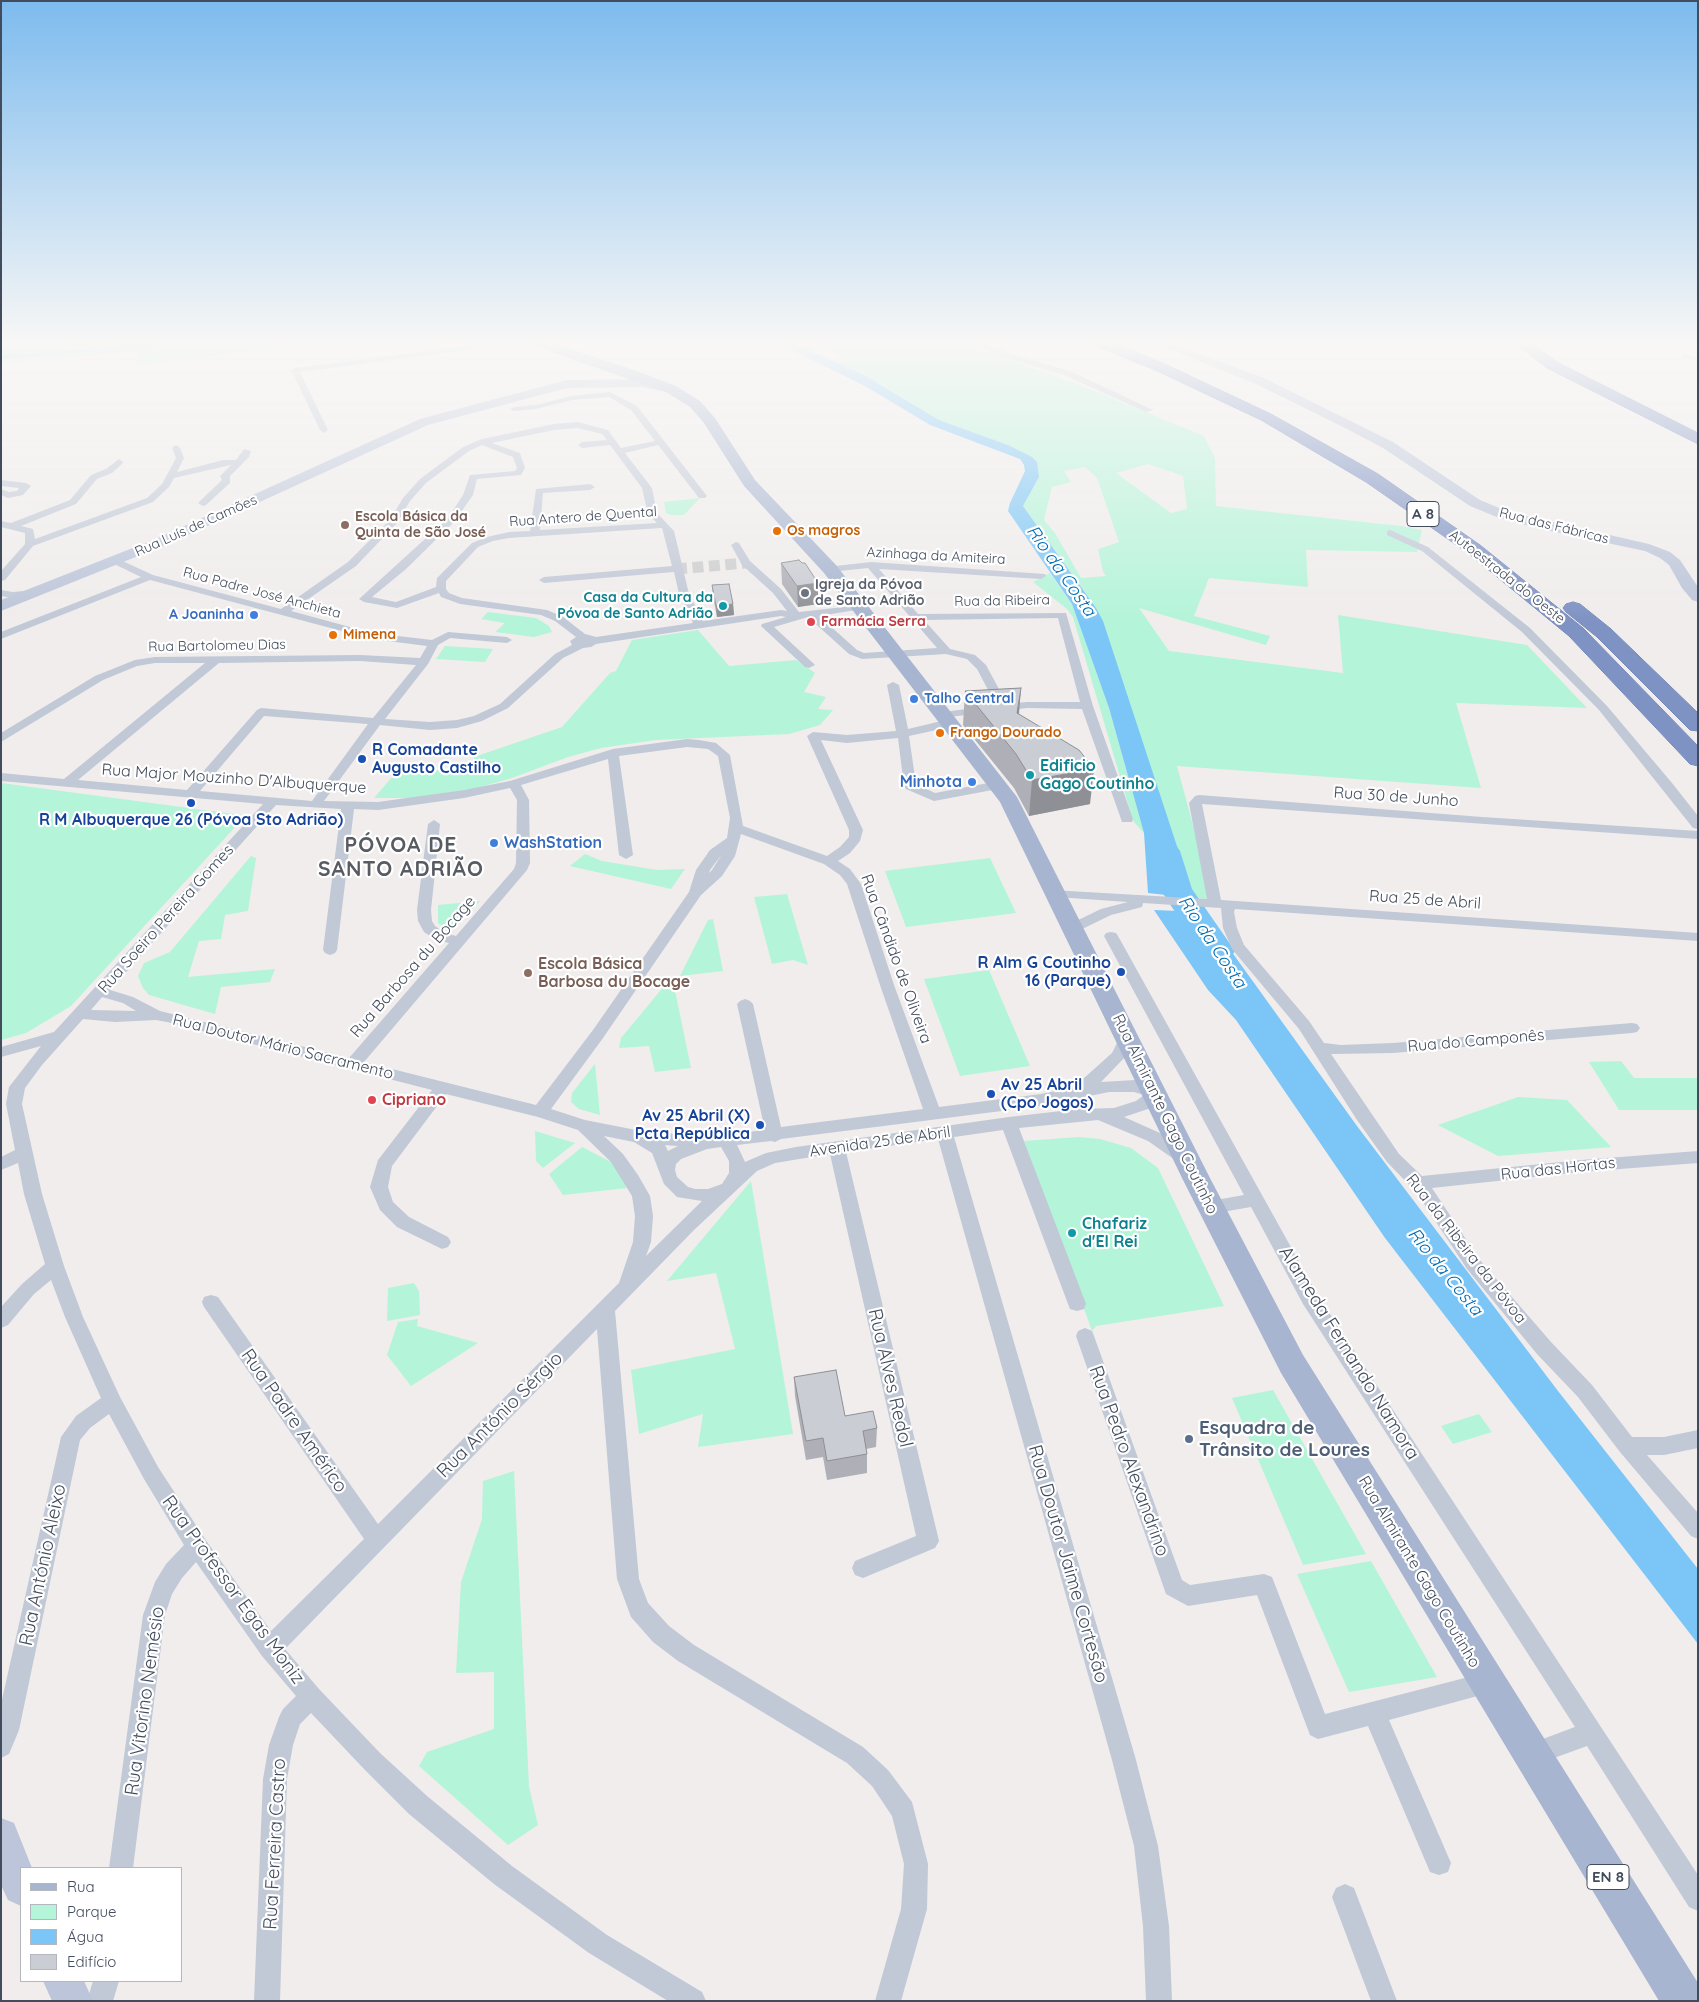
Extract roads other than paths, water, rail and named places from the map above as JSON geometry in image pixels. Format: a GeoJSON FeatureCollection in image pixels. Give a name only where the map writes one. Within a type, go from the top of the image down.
{"type":"FeatureCollection","features":[{"type":"Feature","properties":{"kind":"highway","name":"Autoestrada do Oeste"},"geometry":{"type":"LineString","coordinates":[[1298,435],[1380,483],[1474,549],[1576,632],[1698,759]]}},
{"type":"Feature","properties":{"kind":"highway","name":"Autoestrada do Oeste"},"geometry":{"type":"LineString","coordinates":[[1322,435],[1391,475],[1497,546]]}},
{"type":"Feature","properties":{"kind":"highway","name":"Autoestrada do Oeste"},"geometry":{"type":"LineString","coordinates":[[1558,596],[1604,633],[1698,725]]}},
{"type":"Feature","properties":{"kind":"main road","name":"Rua Almirante Gago Coutinho"},"geometry":{"type":"LineString","coordinates":[[718,435],[749,483],[830,569],[894,654],[999,785],[1016,811],[1187,1160],[1292,1364],[1684,2001]]}},
{"type":"Feature","properties":{"kind":"street","name":"Rua Luís de Camões"},"geometry":{"type":"LineString","coordinates":[[1,606],[40,592],[163,541],[395,435]]}},
{"type":"Feature","properties":{"kind":"street"},"geometry":{"type":"LineString","coordinates":[[282,613],[352,564],[394,521],[406,500],[423,481],[466,449],[482,442],[512,435]]}},
{"type":"Feature","properties":{"kind":"street"},"geometry":{"type":"LineString","coordinates":[[608,435],[647,488],[653,514],[669,531],[676,569],[684,594],[700,625]]}},
{"type":"Feature","properties":{"kind":"street"},"geometry":{"type":"LineString","coordinates":[[655,435],[702,496]]}},
{"type":"Feature","properties":{"kind":"street","name":"Rua das Fábricas"},"geometry":{"type":"LineString","coordinates":[[1369,435],[1388,445],[1475,503],[1496,512],[1540,526],[1649,548],[1665,555],[1675,563],[1687,585],[1698,597]]}},
{"type":"Feature","properties":{"kind":"street"},"geometry":{"type":"LineString","coordinates":[[482,442],[517,455],[521,468],[518,473],[473,477],[468,495],[451,520],[402,567],[364,599],[397,605],[441,589],[445,595],[460,601],[543,612],[559,619],[579,633],[581,641]]}},
{"type":"Feature","properties":{"kind":"street"},"geometry":{"type":"LineString","coordinates":[[582,444],[613,442]]}},
{"type":"Feature","properties":{"kind":"street"},"geometry":{"type":"LineString","coordinates":[[620,451],[660,442]]}},
{"type":"Feature","properties":{"kind":"street"},"geometry":{"type":"LineString","coordinates":[[1,578],[30,544],[150,500],[158,494],[171,476],[180,458],[176,448]]}},
{"type":"Feature","properties":{"kind":"street"},"geometry":{"type":"LineString","coordinates":[[203,503],[227,481],[225,476],[247,451]]}},
{"type":"Feature","properties":{"kind":"street"},"geometry":{"type":"LineString","coordinates":[[12,526],[73,502],[94,477],[109,470],[119,462]]}},
{"type":"Feature","properties":{"kind":"street"},"geometry":{"type":"LineString","coordinates":[[171,476],[223,463],[239,462]]}},
{"type":"Feature","properties":{"kind":"street"},"geometry":{"type":"LineString","coordinates":[[1,483],[26,486],[20,494],[8,495],[1,492]]}},
{"type":"Feature","properties":{"kind":"street"},"geometry":{"type":"LineString","coordinates":[[535,533],[539,491],[590,487]]}},
{"type":"Feature","properties":{"kind":"street"},"geometry":{"type":"LineString","coordinates":[[1,524],[30,531],[67,530]]}},
{"type":"Feature","properties":{"kind":"street","name":"Rua Antero de Quental"},"geometry":{"type":"LineString","coordinates":[[441,589],[442,580],[475,545],[490,539],[535,533],[665,525]]}},
{"type":"Feature","properties":{"kind":"street"},"geometry":{"type":"LineString","coordinates":[[30,531],[30,544]]}},
{"type":"Feature","properties":{"kind":"street"},"geometry":{"type":"LineString","coordinates":[[1390,533],[1425,550],[1526,630],[1603,708],[1698,825]]}},
{"type":"Feature","properties":{"kind":"street"},"geometry":{"type":"LineString","coordinates":[[736,545],[746,563],[777,591],[796,616]]}},
{"type":"Feature","properties":{"kind":"street","name":"Rua Padre José Anchieta"},"geometry":{"type":"LineString","coordinates":[[116,561],[148,577],[282,613],[372,636],[434,643]]}},
{"type":"Feature","properties":{"kind":"street","name":"Azinhaga da Amiteira"},"geometry":{"type":"LineString","coordinates":[[830,569],[871,566],[1041,576]]}},
{"type":"Feature","properties":{"kind":"street"},"geometry":{"type":"LineString","coordinates":[[871,566],[946,650]]}},
{"type":"Feature","properties":{"kind":"street"},"geometry":{"type":"LineString","coordinates":[[544,580],[676,569]]}},
{"type":"Feature","properties":{"kind":"street"},"geometry":{"type":"LineString","coordinates":[[1,636],[148,577]]}},
{"type":"Feature","properties":{"kind":"street"},"geometry":{"type":"LineString","coordinates":[[1,593],[13,595],[40,592]]}},
{"type":"Feature","properties":{"kind":"street"},"geometry":{"type":"LineString","coordinates":[[581,641],[590,644],[593,641],[780,613],[796,616],[858,607]]}},
{"type":"Feature","properties":{"kind":"street"},"geometry":{"type":"LineString","coordinates":[[811,614],[853,652],[862,656],[946,650],[971,657],[982,666],[1003,708]]}},
{"type":"Feature","properties":{"kind":"street","name":"Rua da Ribeira"},"geometry":{"type":"LineString","coordinates":[[915,617],[1062,615],[1088,706],[1127,819]]}},
{"type":"Feature","properties":{"kind":"street"},"geometry":{"type":"LineString","coordinates":[[796,616],[789,620],[766,626],[785,641],[809,665]]}},
{"type":"Feature","properties":{"kind":"street"},"geometry":{"type":"LineString","coordinates":[[315,805],[376,722],[424,662],[434,643],[448,635],[507,640]]}},
{"type":"Feature","properties":{"kind":"street"},"geometry":{"type":"LineString","coordinates":[[191,793],[261,712],[430,726],[457,724],[478,719],[504,706],[559,656],[581,641]]}},
{"type":"Feature","properties":{"kind":"street","name":"Rua Bartolomeu Dias"},"geometry":{"type":"LineString","coordinates":[[1,738],[118,668],[154,660],[360,658],[424,662]]}},
{"type":"Feature","properties":{"kind":"street"},"geometry":{"type":"LineString","coordinates":[[68,782],[215,660]]}},
{"type":"Feature","properties":{"kind":"street"},"geometry":{"type":"LineString","coordinates":[[893,684],[903,734],[910,786],[934,797],[999,785]]}},
{"type":"Feature","properties":{"kind":"street"},"geometry":{"type":"LineString","coordinates":[[829,861],[845,850],[855,838],[856,830],[813,736],[847,739],[903,734],[947,720],[1003,708],[1088,706]]}},
{"type":"Feature","properties":{"kind":"street","name":"Rua Major Mouzinho D'Albuquerque"},"geometry":{"type":"LineString","coordinates":[[1,777],[315,805],[378,806],[433,799],[513,784],[613,754],[687,743],[712,746],[724,755],[735,806],[734,834]]}},
{"type":"Feature","properties":{"kind":"street"},"geometry":{"type":"LineString","coordinates":[[613,754],[626,855]]}},
{"type":"Feature","properties":{"kind":"street","name":"Rua Barbosa du Bocage"},"geometry":{"type":"LineString","coordinates":[[352,1064],[520,870],[523,863],[523,800],[518,789],[513,784]]}},
{"type":"Feature","properties":{"kind":"street","name":"Rua 30 de Junho"},"geometry":{"type":"LineString","coordinates":[[1217,904],[1195,803],[1199,799],[1482,821],[1698,835]]}},
{"type":"Feature","properties":{"kind":"street","name":"Rua Soeiro Pereira Gomes"},"geometry":{"type":"LineString","coordinates":[[59,1036],[101,992],[272,801]]}},
{"type":"Feature","properties":{"kind":"street"},"geometry":{"type":"LineString","coordinates":[[330,950],[348,806]]}},
{"type":"Feature","properties":{"kind":"street"},"geometry":{"type":"LineString","coordinates":[[434,824],[424,910],[425,921],[429,929],[441,937],[460,941]]}},
{"type":"Feature","properties":{"kind":"street"},"geometry":{"type":"LineString","coordinates":[[540,1112],[598,1034],[696,892],[717,873],[728,856],[734,834]]}},
{"type":"Feature","properties":{"kind":"street","name":"Rua Cândido de Oliveira"},"geometry":{"type":"LineString","coordinates":[[734,834],[829,861],[846,872],[854,884],[887,985],[933,1114]]}},
{"type":"Feature","properties":{"kind":"street","name":"Rua 25 de Abril"},"geometry":{"type":"LineString","coordinates":[[1056,893],[1150,901],[1698,937]]}},
{"type":"Feature","properties":{"kind":"street","name":"Rua 25 de Abril"},"geometry":{"type":"LineString","coordinates":[[1073,928],[1106,912],[1150,901]]}},
{"type":"Feature","properties":{"kind":"street","name":"Rua da Ribeira da Póvoa"},"geometry":{"type":"LineString","coordinates":[[1217,904],[1227,912],[1230,928],[1238,946],[1304,1025],[1363,1116],[1393,1158],[1418,1183],[1473,1264],[1544,1348],[1585,1391],[1627,1446],[1698,1529]]}},
{"type":"Feature","properties":{"kind":"street","name":"Alameda Fernando Namora"},"geometry":{"type":"LineString","coordinates":[[1111,936],[1310,1299],[1698,1898]]}},
{"type":"Feature","properties":{"kind":"street","name":"Rua Doutor Mário Sacramento"},"geometry":{"type":"LineString","coordinates":[[101,992],[128,1000],[156,1015],[540,1112],[584,1126]]}},
{"type":"Feature","properties":{"kind":"street"},"geometry":{"type":"LineString","coordinates":[[744,1004],[775,1136]]}},
{"type":"Feature","properties":{"kind":"street","name":"Rua Doutor Mário Sacramento"},"geometry":{"type":"LineString","coordinates":[[78,1014],[115,1017],[156,1015]]}},
{"type":"Feature","properties":{"kind":"street","name":"Rua do Camponês"},"geometry":{"type":"LineString","coordinates":[[1320,1048],[1341,1050],[1393,1048],[1632,1028]]}},
{"type":"Feature","properties":{"kind":"street"},"geometry":{"type":"LineString","coordinates":[[1,1052],[59,1036]]}},
{"type":"Feature","properties":{"kind":"street","name":"Rua Professor Egas Moniz"},"geometry":{"type":"LineString","coordinates":[[59,1036],[36,1061],[17,1087],[14,1104],[33,1194],[55,1266],[74,1317],[112,1401],[150,1472],[198,1546],[270,1648],[311,1697],[372,1761],[412,1798],[503,1875],[598,1944],[693,2001]]}},
{"type":"Feature","properties":{"kind":"street","name":"Avenida 25 de Abril"},"geometry":{"type":"LineString","coordinates":[[1074,1093],[1102,1073],[1118,1056],[1127,1037]]}},
{"type":"Feature","properties":{"kind":"street","name":"Avenida 25 de Abril"},"geometry":{"type":"LineString","coordinates":[[584,1126],[636,1136],[707,1143],[727,1142],[1041,1100],[1122,1085],[1136,1086],[1156,1094]]}},
{"type":"Feature","properties":{"kind":"street"},"geometry":{"type":"LineString","coordinates":[[442,1088],[384,1164],[379,1187],[386,1206],[403,1222],[442,1242]]}},
{"type":"Feature","properties":{"kind":"street"},"geometry":{"type":"LineString","coordinates":[[1074,1093],[1085,1116]]}},
{"type":"Feature","properties":{"kind":"street","name":"Avenida 25 de Abril"},"geometry":{"type":"LineString","coordinates":[[728,1186],[751,1167],[772,1157],[1010,1123],[1126,1112],[1142,1105],[1156,1094]]}},
{"type":"Feature","properties":{"kind":"street","name":"Avenida 25 de Abril"},"geometry":{"type":"LineString","coordinates":[[1085,1116],[1116,1120],[1132,1126],[1187,1160]]}},
{"type":"Feature","properties":{"kind":"street"},"geometry":{"type":"LineString","coordinates":[[1010,1123],[1077,1304]]}},
{"type":"Feature","properties":{"kind":"street"},"geometry":{"type":"LineString","coordinates":[[584,1126],[617,1158],[641,1196],[644,1216],[642,1242],[627,1286]]}},
{"type":"Feature","properties":{"kind":"street","name":"Rua Doutor Jaime Cortesão"},"geometry":{"type":"LineString","coordinates":[[944,1133],[1023,1401],[1124,1760],[1146,1846],[1156,1926],[1159,2001]]}},
{"type":"Feature","properties":{"kind":"street","name":"Avenida 25 de Abril"},"geometry":{"type":"LineString","coordinates":[[636,1136],[647,1141],[658,1150],[666,1171]]}},
{"type":"Feature","properties":{"kind":"street"},"geometry":{"type":"LineString","coordinates":[[683,1192],[695,1196],[709,1195],[728,1186],[736,1173],[737,1161],[727,1142]]}},
{"type":"Feature","properties":{"kind":"street"},"geometry":{"type":"LineString","coordinates":[[688,1225],[692,1216],[692,1208],[683,1192],[670,1180],[666,1171],[668,1162],[675,1155],[685,1150],[707,1143]]}},
{"type":"Feature","properties":{"kind":"street","name":"Rua Alves Redol"},"geometry":{"type":"LineString","coordinates":[[837,1148],[928,1541],[863,1568]]}},
{"type":"Feature","properties":{"kind":"street"},"geometry":{"type":"LineString","coordinates":[[1,1164],[24,1153]]}},
{"type":"Feature","properties":{"kind":"street","name":"Rua das Hortas"},"geometry":{"type":"LineString","coordinates":[[1418,1183],[1581,1166],[1698,1157]]}},
{"type":"Feature","properties":{"kind":"street","name":"Rua António Sérgio"},"geometry":{"type":"LineString","coordinates":[[270,1648],[728,1186]]}},
{"type":"Feature","properties":{"kind":"street"},"geometry":{"type":"LineString","coordinates":[[1211,1208],[1256,1199]]}},
{"type":"Feature","properties":{"kind":"street"},"geometry":{"type":"LineString","coordinates":[[1,1320],[28,1289],[55,1266]]}},
{"type":"Feature","properties":{"kind":"street","name":"Rua Padre Américo"},"geometry":{"type":"LineString","coordinates":[[211,1302],[377,1540]]}},
{"type":"Feature","properties":{"kind":"street"},"geometry":{"type":"LineString","coordinates":[[605,1308],[628,1579],[639,1610],[661,1634],[686,1653],[855,1755],[880,1778],[903,1811],[916,1864],[914,1909],[888,2001]]}},
{"type":"Feature","properties":{"kind":"street","name":"Rua Pedro Alexandrino"},"geometry":{"type":"LineString","coordinates":[[1084,1336],[1174,1587],[1188,1596],[1264,1584],[1318,1727],[1374,1712]]}},
{"type":"Feature","properties":{"kind":"street","name":"Rua António Aleixo"},"geometry":{"type":"LineString","coordinates":[[1,1746],[8,1730],[71,1437],[82,1422],[112,1401]]}},
{"type":"Feature","properties":{"kind":"street"},"geometry":{"type":"LineString","coordinates":[[1627,1446],[1664,1446],[1698,1439]]}},
{"type":"Feature","properties":{"kind":"street","name":"Rua Vitorino Nemésio"},"geometry":{"type":"LineString","coordinates":[[121,1867],[154,1615],[163,1589],[174,1570],[198,1546]]}},
{"type":"Feature","properties":{"kind":"street"},"geometry":{"type":"LineString","coordinates":[[1439,1863],[1374,1712],[1488,1684]]}},
{"type":"Feature","properties":{"kind":"street","name":"Rua Ferreira Castro"},"geometry":{"type":"LineString","coordinates":[[266,2001],[275,1779],[281,1745],[291,1718],[311,1697]]}},
{"type":"Feature","properties":{"kind":"street"},"geometry":{"type":"LineString","coordinates":[[1532,1754],[1592,1733]]}},
{"type":"Feature","properties":{"kind":"street"},"geometry":{"type":"LineString","coordinates":[[1,1836],[20,1884]]}},
{"type":"Feature","properties":{"kind":"street"},"geometry":{"type":"LineString","coordinates":[[1345,1897],[1384,2001]]}},
{"type":"Feature","properties":{"kind":"street"},"geometry":{"type":"LineString","coordinates":[[64,1982],[73,2001]]}},
{"type":"Feature","properties":{"kind":"street"},"geometry":{"type":"LineString","coordinates":[[100,2001],[106,1982]]}},
{"type":"Feature","properties":{"kind":"water"},"geometry":{"type":"Polygon","coordinates":[[[958,435],[982,435],[1008,445],[1032,457],[1037,462],[1039,477],[1023,506],[1096,608],[1103,621],[1194,898],[1148,893],[1144,833],[1109,708],[1072,604],[1008,511],[1025,471],[1020,459],[958,435]]]}},
{"type":"Feature","properties":{"kind":"water"},"geometry":{"type":"Polygon","coordinates":[[[1154,910],[1203,912],[1357,1126],[1558,1391],[1698,1569],[1698,1644],[1385,1238],[1236,1020],[1208,990],[1154,910]]]}},
{"type":"Feature","properties":{"kind":"waterway","name":"Rio da Costa"},"geometry":{"type":"LineString","coordinates":[[1164,851],[1176,889],[1218,951]]}},
{"type":"Feature","properties":{"kind":"tunnel"},"geometry":{"type":"LineString","coordinates":[[676,569],[746,563]]}},
{"type":"Feature","properties":{"kind":"place","name":"Escola Básica da Quinta de São José"},"geometry":{"type":"Point","coordinates":[345,525]}},
{"type":"Feature","properties":{"kind":"place","name":"Os magros"},"geometry":{"type":"Point","coordinates":[777,531]}},
{"type":"Feature","properties":{"kind":"place","name":"Igreja da Póvoa de Santo Adrião"},"geometry":{"type":"Point","coordinates":[805,593]}},
{"type":"Feature","properties":{"kind":"place","name":"Casa da Cultura da Póvoa de Santo Adrião"},"geometry":{"type":"Point","coordinates":[723,606]}},
{"type":"Feature","properties":{"kind":"place","name":"A Joaninha"},"geometry":{"type":"Point","coordinates":[254,615]}},
{"type":"Feature","properties":{"kind":"place","name":"Farmácia Serra"},"geometry":{"type":"Point","coordinates":[811,622]}},
{"type":"Feature","properties":{"kind":"place","name":"Mimena"},"geometry":{"type":"Point","coordinates":[333,635]}},
{"type":"Feature","properties":{"kind":"place","name":"Talho Central"},"geometry":{"type":"Point","coordinates":[914,699]}},
{"type":"Feature","properties":{"kind":"place","name":"Frango Dourado"},"geometry":{"type":"Point","coordinates":[940,733]}},
{"type":"Feature","properties":{"kind":"place","name":"R Comadante Augusto Castilho"},"geometry":{"type":"Point","coordinates":[362,759]}},
{"type":"Feature","properties":{"kind":"place","name":"Edificio Gago Coutinho"},"geometry":{"type":"Point","coordinates":[1030,775]}},
{"type":"Feature","properties":{"kind":"place","name":"Minhota"},"geometry":{"type":"Point","coordinates":[972,782]}},
{"type":"Feature","properties":{"kind":"place","name":"R M Albuquerque 26 (Póvoa Sto Adrião)"},"geometry":{"type":"Point","coordinates":[191,803]}},
{"type":"Feature","properties":{"kind":"place","name":"WashStation"},"geometry":{"type":"Point","coordinates":[494,843]}},
{"type":"Feature","properties":{"kind":"place","name":"R Alm G Coutinho 16 (Parque)"},"geometry":{"type":"Point","coordinates":[1121,972]}},
{"type":"Feature","properties":{"kind":"place","name":"Escola Básica Barbosa du Bocage"},"geometry":{"type":"Point","coordinates":[528,973]}},
{"type":"Feature","properties":{"kind":"place","name":"Av 25 Abril (Cpo Jogos)"},"geometry":{"type":"Point","coordinates":[991,1094]}},
{"type":"Feature","properties":{"kind":"place","name":"Cipriano"},"geometry":{"type":"Point","coordinates":[372,1100]}},
{"type":"Feature","properties":{"kind":"place","name":"Av 25 Abril (X) Pcta República"},"geometry":{"type":"Point","coordinates":[760,1125]}},
{"type":"Feature","properties":{"kind":"place","name":"Chafariz d'El Rei"},"geometry":{"type":"Point","coordinates":[1072,1233]}},
{"type":"Feature","properties":{"kind":"place","name":"Esquadra de Trânsito de Loures"},"geometry":{"type":"Point","coordinates":[1189,1439]}},
{"type":"Feature","properties":{"kind":"district","name":"PÓVOA DE SANTO ADRIÃO"},"geometry":{"type":"Point","coordinates":[401,858]}}]}
